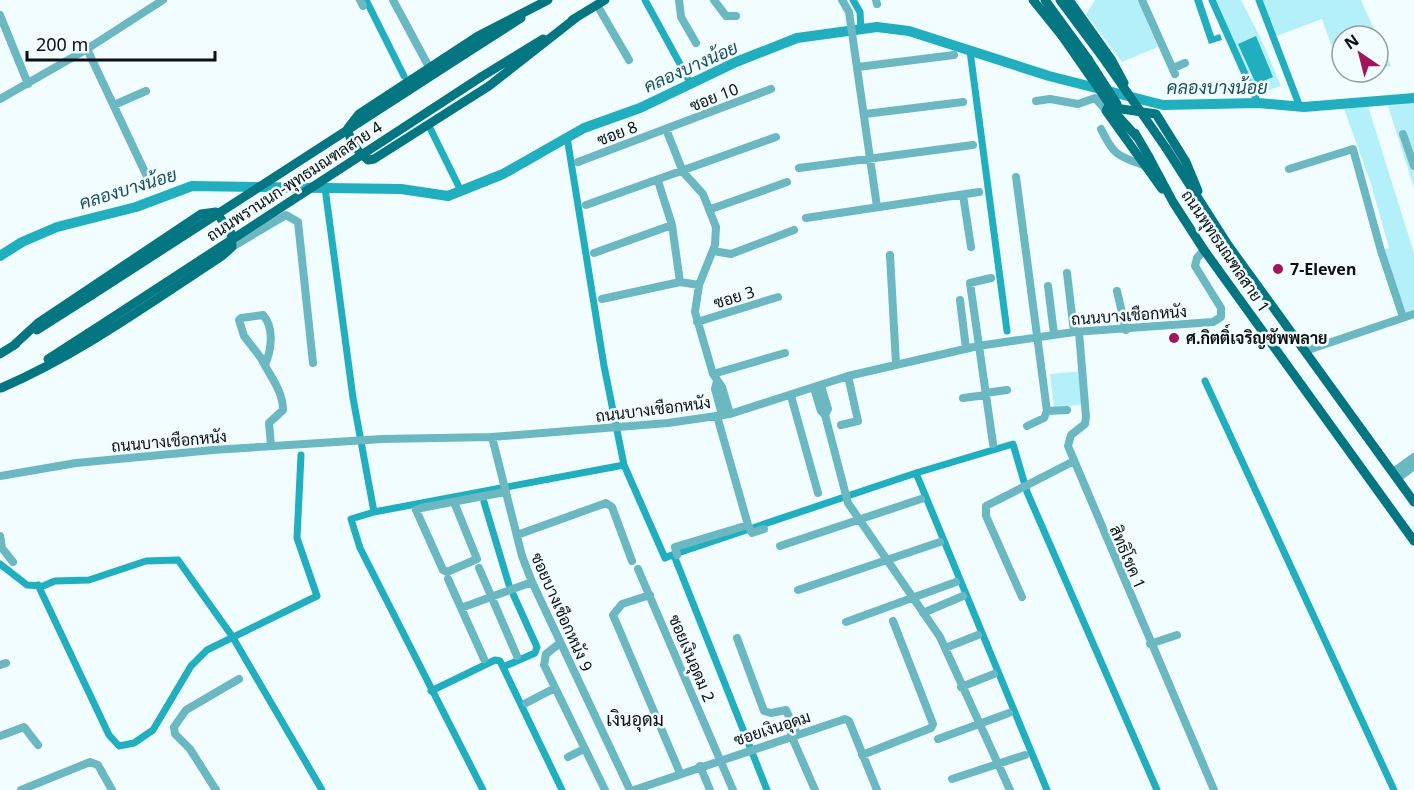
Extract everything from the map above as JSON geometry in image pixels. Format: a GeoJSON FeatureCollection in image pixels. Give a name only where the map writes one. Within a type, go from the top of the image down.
{"type":"FeatureCollection","features":[{"type":"Feature","properties":{"kind":"main road"},"geometry":{"type":"LineString","coordinates":[[549,0],[492,28],[429,67],[352,120],[348,128],[349,136],[368,160],[374,159],[489,86],[577,17]]}},
{"type":"Feature","properties":{"kind":"main road","name":"ถนนพรานนก-พุทธมณฑลสาย 4"},"geometry":{"type":"LineString","coordinates":[[0,354],[549,0]]}},
{"type":"Feature","properties":{"kind":"main road"},"geometry":{"type":"LineString","coordinates":[[1033,0],[1062,36],[1118,115],[1137,137]]}},
{"type":"Feature","properties":{"kind":"main road","name":"ถนนพุทธมณฑลสาย 1"},"geometry":{"type":"LineString","coordinates":[[1060,0],[1127,91],[1202,205],[1414,502]]}},
{"type":"Feature","properties":{"kind":"main road"},"geometry":{"type":"LineString","coordinates":[[1069,0],[1111,59],[1127,91]]}},
{"type":"Feature","properties":{"kind":"main road","name":"ถนนพรานนก-พุทธมณฑลสาย 4"},"geometry":{"type":"LineString","coordinates":[[1,389],[481,77],[601,2]]}},
{"type":"Feature","properties":{"kind":"main road","name":"ถนนพุทธมณฑลสาย 1"},"geometry":{"type":"LineString","coordinates":[[1048,3],[1088,59],[1137,137],[1146,161],[1204,250],[1414,541]]}},
{"type":"Feature","properties":{"kind":"main road"},"geometry":{"type":"LineString","coordinates":[[1146,161],[1106,110],[1110,106],[1156,114],[1186,162],[1202,205]]}},
{"type":"Feature","properties":{"kind":"main road"},"geometry":{"type":"LineString","coordinates":[[1,389],[34,374],[117,325],[232,247],[231,232],[216,212],[201,214],[38,323],[13,346]]}},
{"type":"Feature","properties":{"kind":"street"},"geometry":{"type":"LineString","coordinates":[[0,99],[87,49],[153,3],[164,0]]}},
{"type":"Feature","properties":{"kind":"street"},"geometry":{"type":"LineString","coordinates":[[393,0],[429,67]]}},
{"type":"Feature","properties":{"kind":"street"},"geometry":{"type":"LineString","coordinates":[[679,0],[681,16],[696,43]]}},
{"type":"Feature","properties":{"kind":"street"},"geometry":{"type":"LineString","coordinates":[[714,0],[726,16],[736,16]]}},
{"type":"Feature","properties":{"kind":"street"},"geometry":{"type":"LineString","coordinates":[[842,0],[849,12],[877,207]]}},
{"type":"Feature","properties":{"kind":"street"},"geometry":{"type":"LineString","coordinates":[[1142,0],[1174,71],[1185,63]]}},
{"type":"Feature","properties":{"kind":"street"},"geometry":{"type":"LineString","coordinates":[[601,2],[629,60]]}},
{"type":"Feature","properties":{"kind":"street"},"geometry":{"type":"LineString","coordinates":[[0,15],[28,84]]}},
{"type":"Feature","properties":{"kind":"street"},"geometry":{"type":"LineString","coordinates":[[87,49],[151,185]]}},
{"type":"Feature","properties":{"kind":"street"},"geometry":{"type":"LineString","coordinates":[[858,66],[954,56]]}},
{"type":"Feature","properties":{"kind":"street","name":"ซอย 10"},"geometry":{"type":"LineString","coordinates":[[666,129],[771,89]]}},
{"type":"Feature","properties":{"kind":"street"},"geometry":{"type":"LineString","coordinates":[[114,105],[146,91]]}},
{"type":"Feature","properties":{"kind":"street"},"geometry":{"type":"LineString","coordinates":[[1036,101],[1050,99],[1078,104],[1095,98],[1106,110]]}},
{"type":"Feature","properties":{"kind":"street"},"geometry":{"type":"LineString","coordinates":[[865,114],[963,102]]}},
{"type":"Feature","properties":{"kind":"street"},"geometry":{"type":"LineString","coordinates":[[666,129],[683,172],[704,194],[716,226],[713,251],[699,285],[694,312],[715,378],[749,527]]}},
{"type":"Feature","properties":{"kind":"street","name":"ซอย 8"},"geometry":{"type":"LineString","coordinates":[[578,162],[666,129]]}},
{"type":"Feature","properties":{"kind":"street"},"geometry":{"type":"LineString","coordinates":[[1101,129],[1112,150],[1122,157],[1146,161]]}},
{"type":"Feature","properties":{"kind":"street"},"geometry":{"type":"LineString","coordinates":[[1403,134],[1414,166]]}},
{"type":"Feature","properties":{"kind":"street"},"geometry":{"type":"LineString","coordinates":[[586,205],[683,172],[776,136]]}},
{"type":"Feature","properties":{"kind":"street"},"geometry":{"type":"LineString","coordinates":[[799,168],[973,145]]}},
{"type":"Feature","properties":{"kind":"street"},"geometry":{"type":"LineString","coordinates":[[1289,169],[1353,149],[1381,250],[1403,317]]}},
{"type":"Feature","properties":{"kind":"street"},"geometry":{"type":"LineString","coordinates":[[1016,177],[1047,411],[1046,417],[1027,426]]}},
{"type":"Feature","properties":{"kind":"street"},"geometry":{"type":"LineString","coordinates":[[658,181],[672,225],[680,282]]}},
{"type":"Feature","properties":{"kind":"street"},"geometry":{"type":"LineString","coordinates":[[711,209],[787,182]]}},
{"type":"Feature","properties":{"kind":"street"},"geometry":{"type":"LineString","coordinates":[[806,218],[979,192]]}},
{"type":"Feature","properties":{"kind":"street"},"geometry":{"type":"LineString","coordinates":[[963,195],[970,247]]}},
{"type":"Feature","properties":{"kind":"street"},"geometry":{"type":"LineString","coordinates":[[232,247],[286,215],[297,222],[313,363]]}},
{"type":"Feature","properties":{"kind":"street"},"geometry":{"type":"LineString","coordinates":[[594,253],[672,225]]}},
{"type":"Feature","properties":{"kind":"street"},"geometry":{"type":"LineString","coordinates":[[713,251],[731,254],[794,230]]}},
{"type":"Feature","properties":{"kind":"street","name":"ถนนบางเชือกหนัง"},"geometry":{"type":"LineString","coordinates":[[0,476],[76,463],[271,446],[374,440],[492,437],[624,427],[723,415],[791,396],[848,376],[978,346],[1054,334],[1126,330],[1219,320],[1221,308],[1196,266],[1197,258],[1204,250]]}},
{"type":"Feature","properties":{"kind":"street"},"geometry":{"type":"LineString","coordinates":[[890,255],[897,364]]}},
{"type":"Feature","properties":{"kind":"street"},"geometry":{"type":"LineString","coordinates":[[1067,273],[1076,332]]}},
{"type":"Feature","properties":{"kind":"street"},"geometry":{"type":"LineString","coordinates":[[992,278],[970,282],[993,444]]}},
{"type":"Feature","properties":{"kind":"street"},"geometry":{"type":"LineString","coordinates":[[602,299],[680,282],[699,285]]}},
{"type":"Feature","properties":{"kind":"street"},"geometry":{"type":"LineString","coordinates":[[1048,286],[1054,334]]}},
{"type":"Feature","properties":{"kind":"street"},"geometry":{"type":"LineString","coordinates":[[1117,291],[1126,330]]}},
{"type":"Feature","properties":{"kind":"street","name":"ซอย 3"},"geometry":{"type":"LineString","coordinates":[[697,322],[778,297]]}},
{"type":"Feature","properties":{"kind":"street"},"geometry":{"type":"LineString","coordinates":[[960,300],[966,349]]}},
{"type":"Feature","properties":{"kind":"street"},"geometry":{"type":"LineString","coordinates":[[1305,351],[1414,314]]}},
{"type":"Feature","properties":{"kind":"street"},"geometry":{"type":"LineString","coordinates":[[264,365],[271,345],[268,321],[263,315],[242,318],[239,320],[244,336],[278,387],[283,408],[269,423],[271,446]]}},
{"type":"Feature","properties":{"kind":"street","name":"สิทธิโชค 1"},"geometry":{"type":"LineString","coordinates":[[1076,332],[1086,417],[1085,424],[1068,441],[1074,461],[1214,790]]}},
{"type":"Feature","properties":{"kind":"street"},"geometry":{"type":"LineString","coordinates":[[715,378],[784,353]]}},
{"type":"Feature","properties":{"kind":"street"},"geometry":{"type":"LineString","coordinates":[[841,425],[858,421],[848,376]]}},
{"type":"Feature","properties":{"kind":"street"},"geometry":{"type":"LineString","coordinates":[[817,387],[821,411],[825,415],[848,503],[945,648],[978,724],[1000,763],[1010,790]]}},
{"type":"Feature","properties":{"kind":"street"},"geometry":{"type":"LineString","coordinates":[[963,398],[1007,390]]}},
{"type":"Feature","properties":{"kind":"street"},"geometry":{"type":"LineString","coordinates":[[791,396],[818,493]]}},
{"type":"Feature","properties":{"kind":"street"},"geometry":{"type":"LineString","coordinates":[[1047,411],[1067,410]]}},
{"type":"Feature","properties":{"kind":"street","name":"ซอยบางเชือกหนัง 9"},"geometry":{"type":"LineString","coordinates":[[492,437],[504,488],[532,582],[632,790]]}},
{"type":"Feature","properties":{"kind":"street"},"geometry":{"type":"LineString","coordinates":[[1395,475],[1414,457]]}},
{"type":"Feature","properties":{"kind":"street"},"geometry":{"type":"LineString","coordinates":[[1022,597],[986,516],[986,506],[1074,461]]}},
{"type":"Feature","properties":{"kind":"street"},"geometry":{"type":"LineString","coordinates":[[1395,475],[1414,466]]}},
{"type":"Feature","properties":{"kind":"street"},"geometry":{"type":"LineString","coordinates":[[454,502],[477,559],[447,572],[443,570],[416,510],[504,488]]}},
{"type":"Feature","properties":{"kind":"street"},"geometry":{"type":"LineString","coordinates":[[780,546],[921,499]]}},
{"type":"Feature","properties":{"kind":"street"},"geometry":{"type":"LineString","coordinates":[[517,535],[606,503],[612,507],[632,561]]}},
{"type":"Feature","properties":{"kind":"street"},"geometry":{"type":"LineString","coordinates":[[675,552],[749,527],[764,529]]}},
{"type":"Feature","properties":{"kind":"street"},"geometry":{"type":"LineString","coordinates":[[0,536],[5,554],[13,562]]}},
{"type":"Feature","properties":{"kind":"street"},"geometry":{"type":"LineString","coordinates":[[798,590],[940,542]]}},
{"type":"Feature","properties":{"kind":"street"},"geometry":{"type":"LineString","coordinates":[[479,568],[518,656]]}},
{"type":"Feature","properties":{"kind":"street","name":"ซอยเงินอุดม 2"},"geometry":{"type":"LineString","coordinates":[[638,569],[733,790]]}},
{"type":"Feature","properties":{"kind":"street"},"geometry":{"type":"LineString","coordinates":[[448,579],[484,659]]}},
{"type":"Feature","properties":{"kind":"street"},"geometry":{"type":"LineString","coordinates":[[461,608],[532,582]]}},
{"type":"Feature","properties":{"kind":"street"},"geometry":{"type":"LineString","coordinates":[[846,622],[956,582]]}},
{"type":"Feature","properties":{"kind":"street"},"geometry":{"type":"LineString","coordinates":[[650,595],[622,604],[613,615],[680,773]]}},
{"type":"Feature","properties":{"kind":"street"},"geometry":{"type":"LineString","coordinates":[[923,613],[963,596]]}},
{"type":"Feature","properties":{"kind":"street"},"geometry":{"type":"LineString","coordinates":[[862,754],[931,728],[933,724],[893,621]]}},
{"type":"Feature","properties":{"kind":"street"},"geometry":{"type":"LineString","coordinates":[[945,648],[978,635]]}},
{"type":"Feature","properties":{"kind":"street"},"geometry":{"type":"LineString","coordinates":[[1150,644],[1177,635]]}},
{"type":"Feature","properties":{"kind":"street"},"geometry":{"type":"LineString","coordinates":[[737,638],[764,711],[771,713],[786,710],[815,790]]}},
{"type":"Feature","properties":{"kind":"street"},"geometry":{"type":"LineString","coordinates":[[560,643],[544,659],[555,688],[605,790]]}},
{"type":"Feature","properties":{"kind":"street"},"geometry":{"type":"LineString","coordinates":[[961,687],[994,674]]}},
{"type":"Feature","properties":{"kind":"street"},"geometry":{"type":"LineString","coordinates":[[216,790],[190,749],[175,734],[174,727],[186,710],[239,679]]}},
{"type":"Feature","properties":{"kind":"street"},"geometry":{"type":"LineString","coordinates":[[526,703],[555,688]]}},
{"type":"Feature","properties":{"kind":"street"},"geometry":{"type":"LineString","coordinates":[[938,739],[1009,712]]}},
{"type":"Feature","properties":{"kind":"street","name":"ซอยเงินอุดม"},"geometry":{"type":"LineString","coordinates":[[632,790],[794,734],[845,719],[849,721],[877,790]]}},
{"type":"Feature","properties":{"kind":"street"},"geometry":{"type":"LineString","coordinates":[[0,736],[24,727],[38,745]]}},
{"type":"Feature","properties":{"kind":"street"},"geometry":{"type":"LineString","coordinates":[[568,757],[584,750]]}},
{"type":"Feature","properties":{"kind":"street"},"geometry":{"type":"LineString","coordinates":[[952,779],[1025,755]]}},
{"type":"Feature","properties":{"kind":"street"},"geometry":{"type":"LineString","coordinates":[[21,790],[90,762],[98,765],[112,790]]}},
{"type":"Feature","properties":{"kind":"street"},"geometry":{"type":"LineString","coordinates":[[700,766],[710,790]]}},
{"type":"Feature","properties":{"kind":"shaded area"},"geometry":{"type":"Polygon","coordinates":[[[1095,0],[1138,0],[1158,47],[1122,62],[1086,14],[1095,0]]]}},
{"type":"Feature","properties":{"kind":"shaded area"},"geometry":{"type":"Polygon","coordinates":[[[1215,0],[1241,0],[1281,86],[1258,94],[1215,0]]]}},
{"type":"Feature","properties":{"kind":"shaded area"},"geometry":{"type":"Polygon","coordinates":[[[1255,0],[1361,0],[1372,24],[1330,24],[1330,41],[1322,19],[1271,38],[1255,0]]]}},
{"type":"Feature","properties":{"kind":"shaded area"},"geometry":{"type":"Polygon","coordinates":[[[1414,102],[1414,188],[1388,106],[1414,102]]]}},
{"type":"Feature","properties":{"kind":"shaded area"},"geometry":{"type":"Polygon","coordinates":[[[1368,106],[1414,253],[1414,311],[1406,313],[1384,250],[1389,248],[1371,184],[1344,109],[1368,106]]]}},
{"type":"Feature","properties":{"kind":"shaded area"},"geometry":{"type":"Polygon","coordinates":[[[1081,371],[1085,404],[1054,408],[1050,374],[1081,371]]]}},
{"type":"Feature","properties":{"kind":"water"},"geometry":{"type":"Polygon","coordinates":[[[1194,0],[1202,0],[1214,36],[1220,34],[1222,40],[1209,44],[1194,0]]]}},
{"type":"Feature","properties":{"kind":"water"},"geometry":{"type":"Polygon","coordinates":[[[1256,36],[1273,77],[1256,84],[1238,44],[1256,36]]]}},
{"type":"Feature","properties":{"kind":"waterway"},"geometry":{"type":"LineString","coordinates":[[366,0],[404,76]]}},
{"type":"Feature","properties":{"kind":"waterway"},"geometry":{"type":"LineString","coordinates":[[645,0],[691,84]]}},
{"type":"Feature","properties":{"kind":"waterway"},"geometry":{"type":"LineString","coordinates":[[853,0],[860,12],[861,30]]}},
{"type":"Feature","properties":{"kind":"waterway"},"geometry":{"type":"LineString","coordinates":[[1212,0],[1258,103]]}},
{"type":"Feature","properties":{"kind":"waterway"},"geometry":{"type":"LineString","coordinates":[[1259,0],[1300,107]]}},
{"type":"Feature","properties":{"kind":"waterway","name":"คลองบางน้อย"},"geometry":{"type":"LineString","coordinates":[[0,256],[22,242],[57,227],[136,207],[192,186],[401,189],[448,196],[503,174],[584,128],[640,108],[736,62],[797,38],[877,27],[909,31],[1049,76],[1163,105],[1258,103],[1304,107],[1414,98]]}},
{"type":"Feature","properties":{"kind":"waterway"},"geometry":{"type":"LineString","coordinates":[[970,51],[1007,331]]}},
{"type":"Feature","properties":{"kind":"waterway"},"geometry":{"type":"LineString","coordinates":[[430,128],[461,191]]}},
{"type":"Feature","properties":{"kind":"waterway"},"geometry":{"type":"LineString","coordinates":[[567,137],[604,366],[624,465],[665,558],[672,555],[675,558],[767,790]]}},
{"type":"Feature","properties":{"kind":"waterway"},"geometry":{"type":"LineString","coordinates":[[325,188],[353,398],[374,512],[351,519],[360,548],[483,790]]}},
{"type":"Feature","properties":{"kind":"waterway"},"geometry":{"type":"LineString","coordinates":[[1205,381],[1394,790]]}},
{"type":"Feature","properties":{"kind":"waterway"},"geometry":{"type":"LineString","coordinates":[[672,555],[916,473],[1013,444],[1027,492],[1157,790]]}},
{"type":"Feature","properties":{"kind":"waterway"},"geometry":{"type":"LineString","coordinates":[[38,585],[109,735],[119,746],[134,743],[153,730],[191,666],[207,650],[317,596],[297,538],[301,455]]}},
{"type":"Feature","properties":{"kind":"waterway"},"geometry":{"type":"LineString","coordinates":[[374,512],[624,465]]}},
{"type":"Feature","properties":{"kind":"waterway"},"geometry":{"type":"LineString","coordinates":[[916,473],[1047,790]]}},
{"type":"Feature","properties":{"kind":"waterway"},"geometry":{"type":"LineString","coordinates":[[484,502],[509,585]]}},
{"type":"Feature","properties":{"kind":"waterway"},"geometry":{"type":"LineString","coordinates":[[0,564],[27,585],[43,586],[55,581],[89,580],[146,561],[178,560],[232,636],[322,790]]}},
{"type":"Feature","properties":{"kind":"waterway"},"geometry":{"type":"LineString","coordinates":[[503,667],[535,653],[537,647],[513,594]]}},
{"type":"Feature","properties":{"kind":"waterway"},"geometry":{"type":"LineString","coordinates":[[431,691],[495,660],[500,661],[562,790]]}},
{"type":"Feature","properties":{"kind":"place","name":"7-Eleven"},"geometry":{"type":"Point","coordinates":[1278,269]}},
{"type":"Feature","properties":{"kind":"place","name":"ศ.กิตติ์เจริญซัพพลาย"},"geometry":{"type":"Point","coordinates":[1174,338]}},
{"type":"Feature","properties":{"kind":"district","name":"เงินอุดม"},"geometry":{"type":"Point","coordinates":[635,720]}}]}
